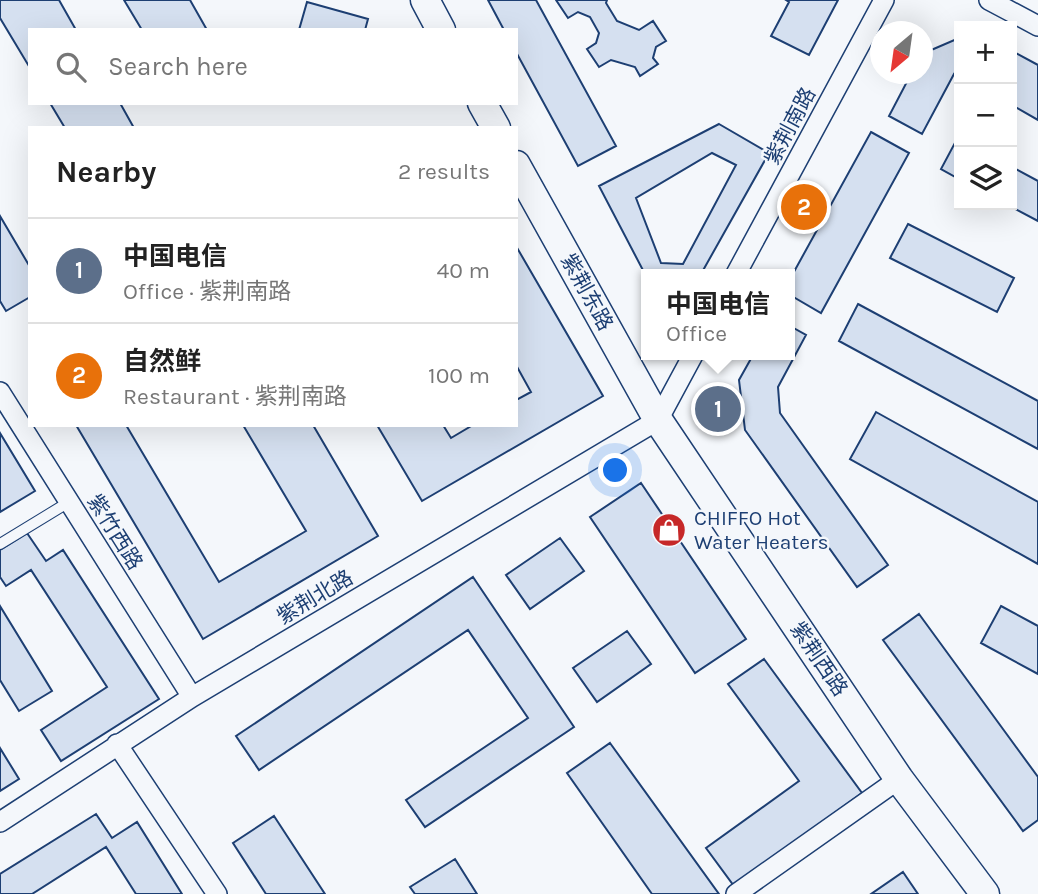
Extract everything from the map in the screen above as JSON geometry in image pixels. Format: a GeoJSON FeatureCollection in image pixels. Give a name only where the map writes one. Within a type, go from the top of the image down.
{"type":"FeatureCollection","features":[{"type":"Feature","properties":{"kind":"street"},"geometry":{"type":"LineString","coordinates":[[425,0],[441,28]]}},
{"type":"Feature","properties":{"kind":"street","name":"紫荆南路"},"geometry":{"type":"LineString","coordinates":[[739,269],[884,0]]}},
{"type":"Feature","properties":{"kind":"street"},"geometry":{"type":"LineString","coordinates":[[989,0],[1038,26]]}},
{"type":"Feature","properties":{"kind":"street"},"geometry":{"type":"LineString","coordinates":[[483,105],[495,126]]}},
{"type":"Feature","properties":{"kind":"street","name":"紫荆东路"},"geometry":{"type":"LineString","coordinates":[[518,168],[658,420]]}},
{"type":"Feature","properties":{"kind":"street"},"geometry":{"type":"LineString","coordinates":[[658,420],[690,360]]}},
{"type":"Feature","properties":{"kind":"street","name":"紫竹西路"},"geometry":{"type":"LineString","coordinates":[[0,392],[192,697]]}},
{"type":"Feature","properties":{"kind":"street","name":"紫荆北路"},"geometry":{"type":"LineString","coordinates":[[0,822],[192,697],[658,420]]}},
{"type":"Feature","properties":{"kind":"street","name":"紫荆西路"},"geometry":{"type":"LineString","coordinates":[[658,420],[899,779],[985,894]]}},
{"type":"Feature","properties":{"kind":"street"},"geometry":{"type":"LineString","coordinates":[[117,744],[217,894]]}},
{"type":"Feature","properties":{"kind":"street"},"geometry":{"type":"LineString","coordinates":[[736,894],[899,779]]}},
{"type":"Feature","properties":{"kind":"lane"},"geometry":{"type":"LineString","coordinates":[[0,544],[69,502]]}},
{"type":"Feature","properties":{"kind":"building"},"geometry":{"type":"Polygon","coordinates":[[[0,0],[59,0],[75,28],[28,28],[28,65],[0,18],[0,0]]]}},
{"type":"Feature","properties":{"kind":"building"},"geometry":{"type":"Polygon","coordinates":[[[124,0],[190,0],[206,28],[141,28],[124,0]]]}},
{"type":"Feature","properties":{"kind":"building"},"geometry":{"type":"Polygon","coordinates":[[[488,0],[536,0],[616,146],[578,166],[518,56],[518,28],[503,28],[488,0]]]}},
{"type":"Feature","properties":{"kind":"building"},"geometry":{"type":"Polygon","coordinates":[[[556,0],[607,0],[606,3],[617,21],[639,30],[653,21],[666,41],[656,47],[653,58],[658,64],[640,76],[635,67],[611,60],[599,67],[587,49],[596,43],[599,33],[590,17],[578,12],[568,18],[556,0]]]}},
{"type":"Feature","properties":{"kind":"building"},"geometry":{"type":"Polygon","coordinates":[[[786,0],[838,0],[809,55],[771,36],[789,2],[786,0]]]}},
{"type":"Feature","properties":{"kind":"building"},"geometry":{"type":"Polygon","coordinates":[[[307,2],[368,19],[366,28],[300,28],[307,2]]]}},
{"type":"Feature","properties":{"kind":"building"},"geometry":{"type":"Polygon","coordinates":[[[954,40],[954,74],[922,134],[889,116],[906,84],[933,84],[933,49],[954,40]]]}},
{"type":"Feature","properties":{"kind":"building"},"geometry":{"type":"Polygon","coordinates":[[[1017,54],[1038,65],[1038,120],[1017,108],[1017,54]]]}},
{"type":"Feature","properties":{"kind":"building"},"geometry":{"type":"Polygon","coordinates":[[[51,105],[121,105],[133,126],[64,126],[51,105]]]}},
{"type":"Feature","properties":{"kind":"building"},"geometry":{"type":"Polygon","coordinates":[[[719,124],[769,153],[704,269],[642,269],[599,186],[719,124]],[[712,153],[636,198],[661,263],[683,264],[736,165],[712,153]]]}},
{"type":"Feature","properties":{"kind":"building"},"geometry":{"type":"Polygon","coordinates":[[[871,132],[909,153],[821,313],[795,298],[795,270],[871,132]]]}},
{"type":"Feature","properties":{"kind":"building"},"geometry":{"type":"Polygon","coordinates":[[[954,145],[954,176],[941,169],[954,145]]]}},
{"type":"Feature","properties":{"kind":"building"},"geometry":{"type":"Polygon","coordinates":[[[1017,170],[1038,181],[1038,221],[1017,210],[1017,170]]]}},
{"type":"Feature","properties":{"kind":"building"},"geometry":{"type":"Polygon","coordinates":[[[0,216],[28,264],[28,298],[6,311],[0,301],[0,216]]]}},
{"type":"Feature","properties":{"kind":"building"},"geometry":{"type":"Polygon","coordinates":[[[908,224],[1014,278],[997,312],[890,258],[908,224]]]}},
{"type":"Feature","properties":{"kind":"building"},"geometry":{"type":"Polygon","coordinates":[[[518,249],[603,396],[422,501],[378,427],[444,427],[451,438],[470,427],[518,427],[518,399],[531,392],[518,369],[518,249]]]}},
{"type":"Feature","properties":{"kind":"building"},"geometry":{"type":"Polygon","coordinates":[[[858,304],[1038,401],[1038,449],[839,341],[858,304]]]}},
{"type":"Feature","properties":{"kind":"building"},"geometry":{"type":"Polygon","coordinates":[[[795,329],[806,335],[795,355],[795,329]]]}},
{"type":"Feature","properties":{"kind":"building"},"geometry":{"type":"Polygon","coordinates":[[[750,360],[793,360],[778,387],[780,413],[888,565],[857,587],[745,430],[739,380],[750,360]]]}},
{"type":"Feature","properties":{"kind":"building"},"geometry":{"type":"Polygon","coordinates":[[[876,412],[1038,502],[1038,564],[850,459],[876,412]]]}},
{"type":"Feature","properties":{"kind":"building"},"geometry":{"type":"Polygon","coordinates":[[[77,427],[127,427],[219,582],[306,531],[244,427],[314,427],[378,536],[203,639],[77,427]]]}},
{"type":"Feature","properties":{"kind":"building"},"geometry":{"type":"Polygon","coordinates":[[[0,433],[35,491],[0,512],[0,433]]]}},
{"type":"Feature","properties":{"kind":"building"},"geometry":{"type":"Polygon","coordinates":[[[641,483],[746,639],[695,673],[590,517],[641,483]]]}},
{"type":"Feature","properties":{"kind":"building"},"geometry":{"type":"Polygon","coordinates":[[[27,533],[46,561],[63,550],[159,699],[61,761],[41,730],[107,687],[31,570],[6,586],[0,577],[0,550],[27,533]]]}},
{"type":"Feature","properties":{"kind":"building"},"geometry":{"type":"Polygon","coordinates":[[[560,538],[584,571],[530,609],[506,575],[560,538]]]}},
{"type":"Feature","properties":{"kind":"building"},"geometry":{"type":"Polygon","coordinates":[[[473,577],[574,727],[425,827],[406,800],[528,718],[468,630],[259,770],[236,736],[473,577]]]}},
{"type":"Feature","properties":{"kind":"building"},"geometry":{"type":"Polygon","coordinates":[[[0,606],[52,691],[19,711],[0,680],[0,606]]]}},
{"type":"Feature","properties":{"kind":"building"},"geometry":{"type":"Polygon","coordinates":[[[1001,606],[1038,626],[1038,674],[981,643],[1001,606]]]}},
{"type":"Feature","properties":{"kind":"building"},"geometry":{"type":"Polygon","coordinates":[[[919,614],[1038,777],[1038,820],[1023,831],[883,640],[919,614]]]}},
{"type":"Feature","properties":{"kind":"building"},"geometry":{"type":"Polygon","coordinates":[[[627,631],[651,664],[597,702],[573,668],[627,631]]]}},
{"type":"Feature","properties":{"kind":"building"},"geometry":{"type":"Polygon","coordinates":[[[764,659],[862,793],[734,886],[706,848],[799,781],[728,684],[764,659]]]}},
{"type":"Feature","properties":{"kind":"building"},"geometry":{"type":"Polygon","coordinates":[[[610,743],[719,894],[652,894],[567,773],[610,743]]]}},
{"type":"Feature","properties":{"kind":"building"},"geometry":{"type":"Polygon","coordinates":[[[0,748],[19,779],[0,791],[0,748]]]}},
{"type":"Feature","properties":{"kind":"building"},"geometry":{"type":"Polygon","coordinates":[[[96,814],[112,838],[137,822],[182,894],[136,894],[106,847],[32,894],[0,894],[0,874],[96,814]]]}},
{"type":"Feature","properties":{"kind":"building"},"geometry":{"type":"Polygon","coordinates":[[[274,816],[325,894],[266,894],[233,843],[274,816]]]}},
{"type":"Feature","properties":{"kind":"building"},"geometry":{"type":"Polygon","coordinates":[[[455,859],[477,894],[415,894],[410,887],[455,859]]]}},
{"type":"Feature","properties":{"kind":"building"},"geometry":{"type":"Polygon","coordinates":[[[903,872],[918,894],[871,894],[903,872]]]}},
{"type":"Feature","properties":{"kind":"place","name":"自然鲜"},"geometry":{"type":"Point","coordinates":[804,207]}},
{"type":"Feature","properties":{"kind":"place","name":"中国电信"},"geometry":{"type":"Point","coordinates":[718,409]}},
{"type":"Feature","properties":{"kind":"place","name":"CHIFFO Hot Water Heaters"},"geometry":{"type":"Point","coordinates":[669,530]}}]}
